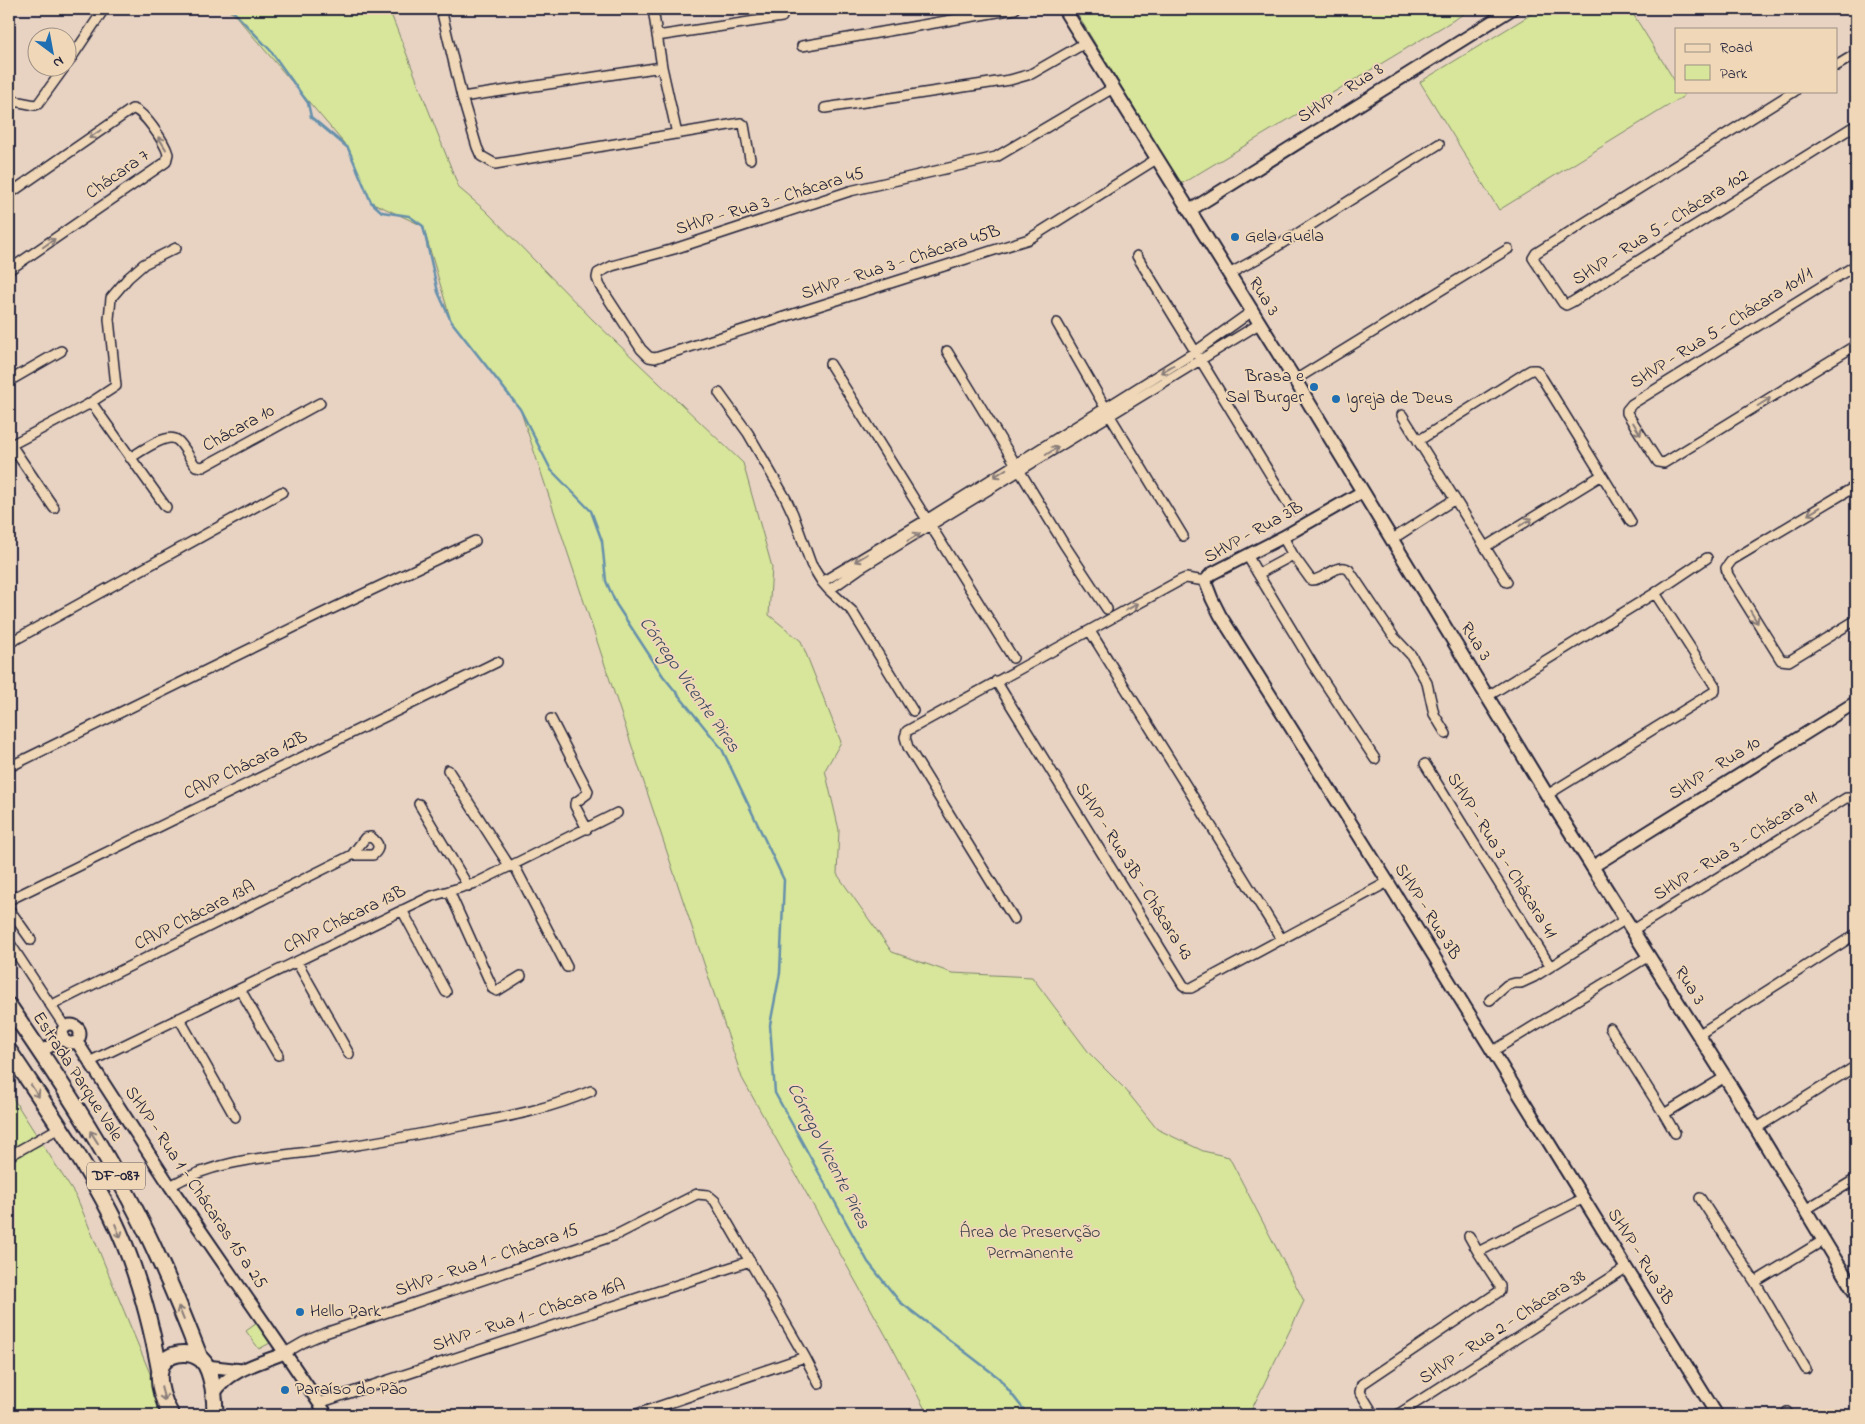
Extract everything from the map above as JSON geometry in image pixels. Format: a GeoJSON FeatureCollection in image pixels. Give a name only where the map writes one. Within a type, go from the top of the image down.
{"type":"FeatureCollection","features":[{"type":"Feature","properties":{"kind":"main road","name":"Rua 3"},"geometry":{"type":"LineString","coordinates":[[1064,9],[1295,380],[1547,795],[1634,930],[1725,1077],[1856,1294]]}},
{"type":"Feature","properties":{"kind":"main road","name":"Estrada Parque Vale"},"geometry":{"type":"LineString","coordinates":[[9,1006],[110,1163],[158,1256],[203,1362]]}},
{"type":"Feature","properties":{"kind":"main road","name":"DF-087"},"geometry":{"type":"LineString","coordinates":[[9,1051],[87,1172],[115,1223],[141,1289],[152,1329],[162,1394],[171,1415]]}},
{"type":"Feature","properties":{"kind":"main road"},"geometry":{"type":"LineString","coordinates":[[160,1372],[165,1362],[174,1355],[188,1354],[203,1362]]}},
{"type":"Feature","properties":{"kind":"main road","name":"DF-087"},"geometry":{"type":"LineString","coordinates":[[203,1362],[211,1378],[214,1394],[214,1415]]}},
{"type":"Feature","properties":{"kind":"street"},"geometry":{"type":"LineString","coordinates":[[78,48],[104,9]]}},
{"type":"Feature","properties":{"kind":"street"},"geometry":{"type":"LineString","coordinates":[[441,9],[462,97],[481,156],[495,164],[742,123],[744,125],[750,158]]}},
{"type":"Feature","properties":{"kind":"street"},"geometry":{"type":"LineString","coordinates":[[653,9],[662,67],[677,134]]}},
{"type":"Feature","properties":{"kind":"street"},"geometry":{"type":"LineString","coordinates":[[802,46],[1015,9]]}},
{"type":"Feature","properties":{"kind":"street","name":"SHVP - Rua 8"},"geometry":{"type":"LineString","coordinates":[[1189,211],[1512,9]]}},
{"type":"Feature","properties":{"kind":"street"},"geometry":{"type":"LineString","coordinates":[[657,36],[782,17]]}},
{"type":"Feature","properties":{"kind":"street"},"geometry":{"type":"LineString","coordinates":[[825,108],[1010,80],[1031,74],[1085,43]]}},
{"type":"Feature","properties":{"kind":"street"},"geometry":{"type":"LineString","coordinates":[[1838,65],[1856,54]]}},
{"type":"Feature","properties":{"kind":"street"},"geometry":{"type":"LineString","coordinates":[[462,97],[662,67]]}},
{"type":"Feature","properties":{"kind":"street"},"geometry":{"type":"LineString","coordinates":[[9,100],[38,104],[57,78]]}},
{"type":"Feature","properties":{"kind":"street","name":"SHVP - Rua 3 - Chácara 45"},"geometry":{"type":"LineString","coordinates":[[641,349],[600,286],[597,278],[598,273],[603,270],[674,249],[850,191],[996,157],[1113,88]]}},
{"type":"Feature","properties":{"kind":"street","name":"SHVP - Rua 5 - Chácara 102"},"geometry":{"type":"LineString","coordinates":[[1793,92],[1534,255],[1533,258],[1536,264],[1563,303],[1566,305],[1572,302],[1856,125]]}},
{"type":"Feature","properties":{"kind":"street","name":"Chácara 7"},"geometry":{"type":"LineString","coordinates":[[9,194],[132,109],[136,109],[143,114],[166,149],[166,162],[9,270]]}},
{"type":"Feature","properties":{"kind":"street"},"geometry":{"type":"LineString","coordinates":[[1228,274],[1262,256],[1439,144]]}},
{"type":"Feature","properties":{"kind":"street","name":"SHVP - Rua 3 - Chácara 45B"},"geometry":{"type":"LineString","coordinates":[[641,349],[649,357],[655,358],[1017,243],[1036,235],[1158,158]]}},
{"type":"Feature","properties":{"kind":"street"},"geometry":{"type":"LineString","coordinates":[[54,508],[10,446],[89,405],[116,386],[109,319],[111,298],[128,278],[144,264],[176,248]]}},
{"type":"Feature","properties":{"kind":"street"},"geometry":{"type":"LineString","coordinates":[[1295,380],[1508,248]]}},
{"type":"Feature","properties":{"kind":"street"},"geometry":{"type":"LineString","coordinates":[[1137,256],[1199,361],[1292,510]]}},
{"type":"Feature","properties":{"kind":"street","name":"SHVP - Rua 5 - Chácara 101/1"},"geometry":{"type":"LineString","coordinates":[[1856,265],[1632,404],[1627,413],[1658,462],[1664,463],[1856,344]]}},
{"type":"Feature","properties":{"kind":"street"},"geometry":{"type":"LineString","coordinates":[[1018,467],[1105,406],[1195,352],[1252,312]]}},
{"type":"Feature","properties":{"kind":"street"},"geometry":{"type":"LineString","coordinates":[[1057,324],[1110,416],[1184,536]]}},
{"type":"Feature","properties":{"kind":"street"},"geometry":{"type":"LineString","coordinates":[[829,590],[928,523],[1018,467],[1110,416],[1259,324]]}},
{"type":"Feature","properties":{"kind":"street"},"geometry":{"type":"LineString","coordinates":[[1218,336],[1224,346]]}},
{"type":"Feature","properties":{"kind":"street"},"geometry":{"type":"LineString","coordinates":[[9,381],[61,351]]}},
{"type":"Feature","properties":{"kind":"street"},"geometry":{"type":"LineString","coordinates":[[947,351],[1064,544],[1107,609]]}},
{"type":"Feature","properties":{"kind":"street"},"geometry":{"type":"LineString","coordinates":[[830,364],[1013,658]]}},
{"type":"Feature","properties":{"kind":"street"},"geometry":{"type":"LineString","coordinates":[[1418,441],[1524,374],[1536,370],[1631,522]]}},
{"type":"Feature","properties":{"kind":"street"},"geometry":{"type":"LineString","coordinates":[[719,393],[748,433],[786,499],[794,514],[811,564],[822,582],[852,611],[913,711]]}},
{"type":"Feature","properties":{"kind":"street","name":"Chácara 10"},"geometry":{"type":"LineString","coordinates":[[130,458],[156,442],[172,437],[178,440],[196,466],[203,467],[320,403]]}},
{"type":"Feature","properties":{"kind":"street"},"geometry":{"type":"LineString","coordinates":[[89,405],[166,507]]}},
{"type":"Feature","properties":{"kind":"street"},"geometry":{"type":"LineString","coordinates":[[1402,415],[1484,547],[1508,582]]}},
{"type":"Feature","properties":{"kind":"street"},"geometry":{"type":"LineString","coordinates":[[1484,547],[1602,475]]}},
{"type":"Feature","properties":{"kind":"street"},"geometry":{"type":"LineString","coordinates":[[1856,486],[1732,560],[1726,568],[1728,575],[1781,660],[1789,661],[1856,620]]}},
{"type":"Feature","properties":{"kind":"street"},"geometry":{"type":"LineString","coordinates":[[9,643],[282,492]]}},
{"type":"Feature","properties":{"kind":"street","name":"SHVP - Rua 3B"},"geometry":{"type":"LineString","coordinates":[[1362,492],[1283,537],[1221,568],[1205,580],[1212,599],[1220,615],[1493,1051],[1717,1415]]}},
{"type":"Feature","properties":{"kind":"street"},"geometry":{"type":"LineString","coordinates":[[1391,540],[1455,499]]}},
{"type":"Feature","properties":{"kind":"street"},"geometry":{"type":"LineString","coordinates":[[822,582],[928,523]]}},
{"type":"Feature","properties":{"kind":"street"},"geometry":{"type":"LineString","coordinates":[[1283,537],[1309,578],[1314,580],[1340,567],[1346,567],[1349,570],[1394,636],[1411,655],[1427,683],[1434,714],[1446,734]]}},
{"type":"Feature","properties":{"kind":"street"},"geometry":{"type":"LineString","coordinates":[[9,767],[298,625],[475,541]]}},
{"type":"Feature","properties":{"kind":"street"},"geometry":{"type":"LineString","coordinates":[[1247,555],[1313,665],[1375,759]]}},
{"type":"Feature","properties":{"kind":"street"},"geometry":{"type":"LineString","coordinates":[[1258,574],[1293,555]]}},
{"type":"Feature","properties":{"kind":"street"},"geometry":{"type":"LineString","coordinates":[[1488,696],[1655,593],[1707,558]]}},
{"type":"Feature","properties":{"kind":"street"},"geometry":{"type":"LineString","coordinates":[[1014,919],[908,747],[904,737],[907,731],[1181,580],[1186,578],[1205,580]]}},
{"type":"Feature","properties":{"kind":"street"},"geometry":{"type":"LineString","coordinates":[[1547,795],[1715,691],[1715,686],[1655,593]]}},
{"type":"Feature","properties":{"kind":"street"},"geometry":{"type":"LineString","coordinates":[[1090,631],[1282,940]]}},
{"type":"Feature","properties":{"kind":"street","name":"CAVP Chácara 12B"},"geometry":{"type":"LineString","coordinates":[[9,900],[497,662]]}},
{"type":"Feature","properties":{"kind":"street","name":"SHVP - Rua 3B - Chácara 43"},"geometry":{"type":"LineString","coordinates":[[996,681],[1183,985],[1188,988],[1282,940],[1388,882]]}},
{"type":"Feature","properties":{"kind":"street","name":"SHVP - Rua 10"},"geometry":{"type":"LineString","coordinates":[[1592,866],[1856,702]]}},
{"type":"Feature","properties":{"kind":"street"},"geometry":{"type":"LineString","coordinates":[[551,719],[588,791],[574,806],[587,829]]}},
{"type":"Feature","properties":{"kind":"street","name":"SHVP - Rua 3 - Chácara 41"},"geometry":{"type":"LineString","coordinates":[[1424,764],[1550,966]]}},
{"type":"Feature","properties":{"kind":"street"},"geometry":{"type":"LineString","coordinates":[[448,770],[512,866],[567,967]]}},
{"type":"Feature","properties":{"kind":"street","name":"SHVP - Rua 3 - Chácara 91"},"geometry":{"type":"LineString","coordinates":[[1634,930],[1846,798],[1850,798],[1856,803]]}},
{"type":"Feature","properties":{"kind":"street"},"geometry":{"type":"LineString","coordinates":[[420,804],[468,886]]}},
{"type":"Feature","properties":{"kind":"street","name":"CAVP Chácara 13B"},"geometry":{"type":"LineString","coordinates":[[89,1062],[402,910],[432,896],[468,886],[617,813]]}},
{"type":"Feature","properties":{"kind":"street","name":"CAVP Chácara 13A"},"geometry":{"type":"LineString","coordinates":[[52,1005],[352,855]]}},
{"type":"Feature","properties":{"kind":"street"},"geometry":{"type":"LineString","coordinates":[[449,891],[491,987],[497,991],[521,976]]}},
{"type":"Feature","properties":{"kind":"street"},"geometry":{"type":"LineString","coordinates":[[9,909],[31,940]]}},
{"type":"Feature","properties":{"kind":"street"},"geometry":{"type":"LineString","coordinates":[[402,910],[446,992]]}},
{"type":"Feature","properties":{"kind":"street","name":"SHVP - Rua 3 - Chácara 41"},"geometry":{"type":"LineString","coordinates":[[1490,1000],[1507,985],[1525,982],[1626,919]]}},
{"type":"Feature","properties":{"kind":"street"},"geometry":{"type":"LineString","coordinates":[[1698,1035],[1856,934]]}},
{"type":"Feature","properties":{"kind":"street"},"geometry":{"type":"LineString","coordinates":[[9,942],[65,1027]]}},
{"type":"Feature","properties":{"kind":"street"},"geometry":{"type":"LineString","coordinates":[[1493,1051],[1649,956]]}},
{"type":"Feature","properties":{"kind":"street"},"geometry":{"type":"LineString","coordinates":[[297,962],[349,1054]]}},
{"type":"Feature","properties":{"kind":"street"},"geometry":{"type":"LineString","coordinates":[[240,989],[278,1055]]}},
{"type":"Feature","properties":{"kind":"street"},"geometry":{"type":"LineString","coordinates":[[179,1018],[235,1117]]}},
{"type":"Feature","properties":{"kind":"street"},"geometry":{"type":"LineString","coordinates":[[73,1025],[79,1030],[80,1034],[77,1042],[69,1044],[62,1039],[61,1032],[65,1027],[73,1025]]}},
{"type":"Feature","properties":{"kind":"street"},"geometry":{"type":"LineString","coordinates":[[1610,1028],[1675,1133]]}},
{"type":"Feature","properties":{"kind":"street"},"geometry":{"type":"LineString","coordinates":[[40,1052],[62,1039]]}},
{"type":"Feature","properties":{"kind":"street","name":"SHVP - Rua 1 - Chácaras 15 a 25"},"geometry":{"type":"LineString","coordinates":[[77,1042],[170,1186],[327,1415]]}},
{"type":"Feature","properties":{"kind":"street"},"geometry":{"type":"LineString","coordinates":[[1755,1129],[1856,1066]]}},
{"type":"Feature","properties":{"kind":"street"},"geometry":{"type":"LineString","coordinates":[[1664,1114],[1725,1077]]}},
{"type":"Feature","properties":{"kind":"street"},"geometry":{"type":"LineString","coordinates":[[170,1186],[192,1174],[229,1165],[288,1154],[417,1135],[524,1113],[563,1103],[591,1091]]}},
{"type":"Feature","properties":{"kind":"street"},"geometry":{"type":"LineString","coordinates":[[9,1156],[59,1128]]}},
{"type":"Feature","properties":{"kind":"street"},"geometry":{"type":"LineString","coordinates":[[1805,1210],[1856,1179]]}},
{"type":"Feature","properties":{"kind":"street","name":"SHVP - Rua 1 - Chácara 15"},"geometry":{"type":"LineString","coordinates":[[285,1353],[304,1342],[326,1333],[616,1235],[698,1194],[708,1195],[715,1201],[750,1261]]}},
{"type":"Feature","properties":{"kind":"street"},"geometry":{"type":"LineString","coordinates":[[1478,1252],[1584,1198]]}},
{"type":"Feature","properties":{"kind":"street"},"geometry":{"type":"LineString","coordinates":[[1700,1198],[1755,1282],[1806,1369]]}},
{"type":"Feature","properties":{"kind":"street","name":"SHVP - Rua 2 - Chácara 38"},"geometry":{"type":"LineString","coordinates":[[1374,1415],[1360,1392],[1362,1384],[1500,1291],[1500,1286],[1468,1236]]}},
{"type":"Feature","properties":{"kind":"street"},"geometry":{"type":"LineString","coordinates":[[1755,1282],[1824,1240]]}},
{"type":"Feature","properties":{"kind":"street"},"geometry":{"type":"LineString","coordinates":[[750,1261],[819,1384]]}},
{"type":"Feature","properties":{"kind":"street","name":"SHVP - Rua 1 - Chácara 16A"},"geometry":{"type":"LineString","coordinates":[[320,1403],[750,1261]]}},
{"type":"Feature","properties":{"kind":"street","name":"SHVP - Rua 2 - Chácara 38"},"geometry":{"type":"LineString","coordinates":[[1397,1415],[1626,1268]]}},
{"type":"Feature","properties":{"kind":"street"},"geometry":{"type":"LineString","coordinates":[[214,1394],[224,1381],[244,1370],[285,1353]]}},
{"type":"Feature","properties":{"kind":"street"},"geometry":{"type":"LineString","coordinates":[[634,1415],[805,1357]]}},
{"type":"Feature","properties":{"kind":"street"},"geometry":{"type":"LineString","coordinates":[[203,1362],[244,1370]]}},
{"type":"Feature","properties":{"kind":"green space","name":"Área de Preservção Permanente"},"geometry":{"type":"Polygon","coordinates":[[[226,9],[389,9],[459,188],[486,211],[593,320],[743,463],[772,567],[769,615],[801,641],[841,742],[825,770],[839,830],[837,874],[892,952],[952,973],[1032,977],[1090,1054],[1125,1089],[1157,1129],[1203,1151],[1229,1157],[1304,1301],[1249,1415],[928,1415],[890,1343],[742,1078],[520,409],[451,321],[423,226],[371,202],[348,148],[235,15],[226,9]]]}},
{"type":"Feature","properties":{"kind":"green space"},"geometry":{"type":"Polygon","coordinates":[[[1074,9],[1472,9],[1181,184],[1074,9]]]}},
{"type":"Feature","properties":{"kind":"green space"},"geometry":{"type":"Polygon","coordinates":[[[1540,9],[1630,9],[1675,81],[1675,92],[1682,92],[1684,96],[1499,210],[1420,82],[1540,9]]]}},
{"type":"Feature","properties":{"kind":"green space"},"geometry":{"type":"Polygon","coordinates":[[[9,1092],[77,1198],[154,1383],[161,1415],[9,1415],[9,1092]]]}},
{"type":"Feature","properties":{"kind":"green space"},"geometry":{"type":"Polygon","coordinates":[[[257,1323],[270,1343],[259,1349],[246,1331],[257,1323]]]}},
{"type":"Feature","properties":{"kind":"waterway","name":"Córrego Vicente Pires"},"geometry":{"type":"LineString","coordinates":[[231,9],[270,50],[308,103],[311,117],[348,148],[371,202],[382,212],[409,216],[423,226],[438,292],[451,321],[520,409],[551,470],[591,511],[602,541],[606,581],[616,604],[663,676],[722,749],[784,880],[780,973],[770,1025],[775,1093],[868,1262],[900,1302],[999,1378],[1028,1415]]}},
{"type":"Feature","properties":{"kind":"place","name":"Gela Guela"},"geometry":{"type":"Point","coordinates":[1235,237]}},
{"type":"Feature","properties":{"kind":"place","name":"Brasa e Sal Burger"},"geometry":{"type":"Point","coordinates":[1314,387]}},
{"type":"Feature","properties":{"kind":"place","name":"Igreja de Deus"},"geometry":{"type":"Point","coordinates":[1336,399]}},
{"type":"Feature","properties":{"kind":"place","name":"Hello Park"},"geometry":{"type":"Point","coordinates":[300,1312]}},
{"type":"Feature","properties":{"kind":"place","name":"Paraíso do Pão"},"geometry":{"type":"Point","coordinates":[285,1390]}}]}
